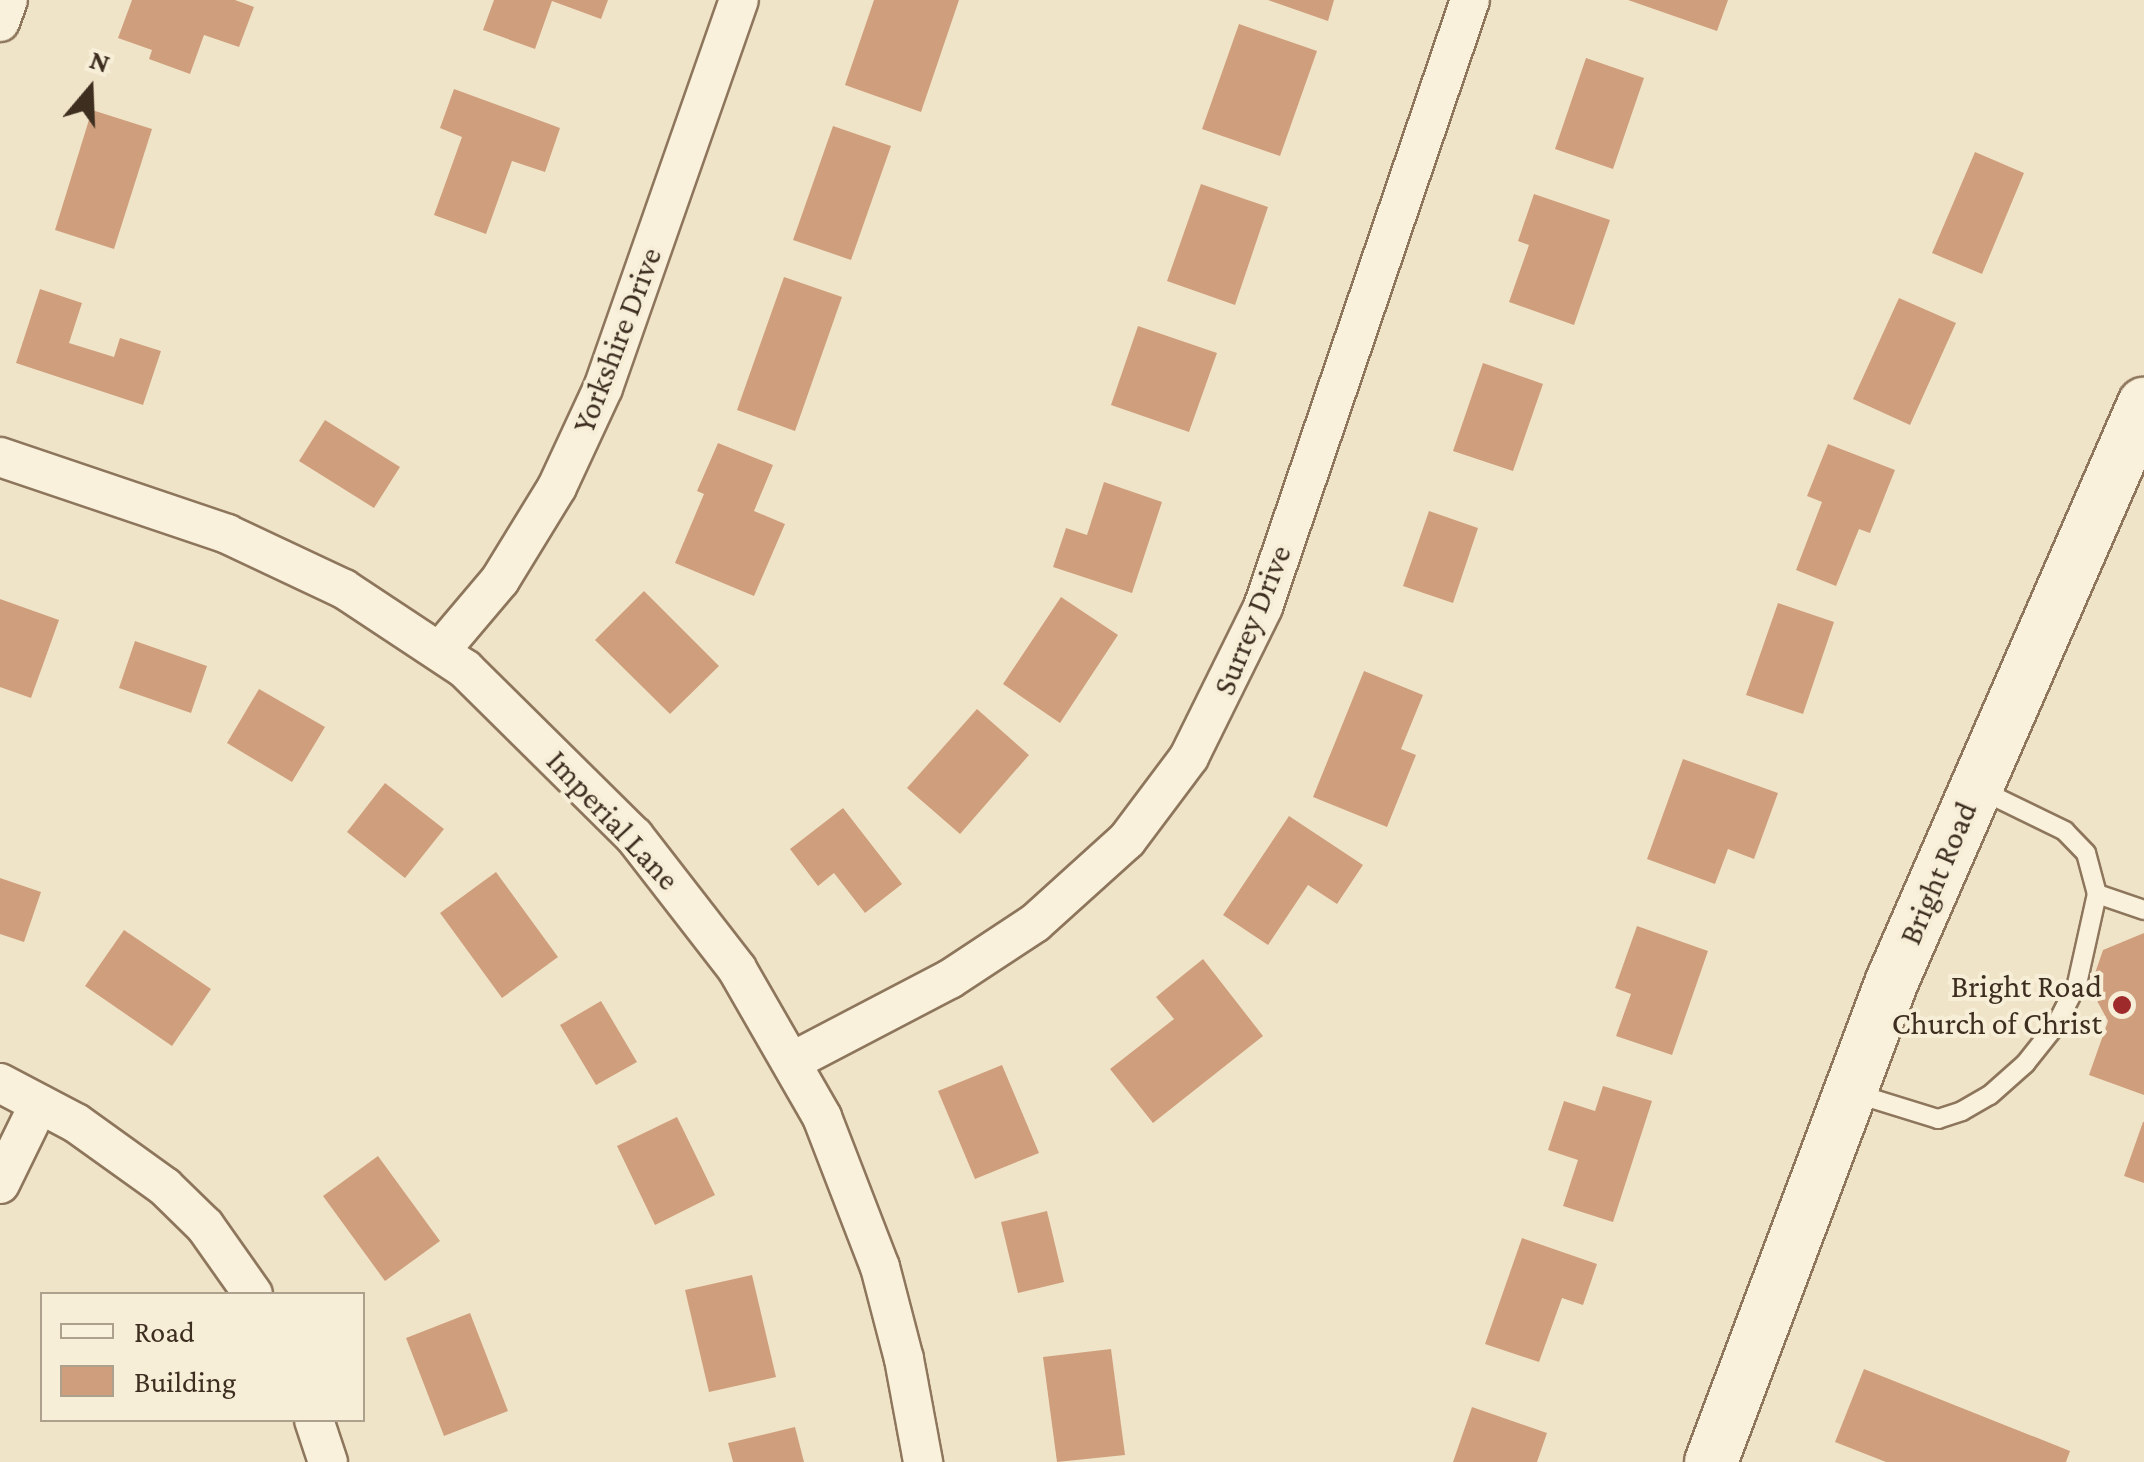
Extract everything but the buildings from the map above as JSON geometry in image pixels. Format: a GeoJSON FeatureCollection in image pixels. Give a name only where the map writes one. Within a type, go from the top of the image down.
{"type":"FeatureCollection","features":[{"type":"Feature","properties":{"kind":"main road","name":"Bright Road"},"geometry":{"type":"LineString","coordinates":[[1710,1462],[1849,1091],[1974,787],[2144,404]]}},
{"type":"Feature","properties":{"kind":"street"},"geometry":{"type":"LineString","coordinates":[[0,22],[8,0]]}},
{"type":"Feature","properties":{"kind":"street","name":"Yorkshire Drive"},"geometry":{"type":"LineString","coordinates":[[440,651],[500,580],[557,487],[596,405],[739,0]]}},
{"type":"Feature","properties":{"kind":"street","name":"Surrey Drive"},"geometry":{"type":"LineString","coordinates":[[793,1061],[950,979],[1035,923],[1127,840],[1190,758],[1263,607],[1470,0]]}},
{"type":"Feature","properties":{"kind":"street","name":"Imperial Lane"},"geometry":{"type":"LineString","coordinates":[[0,457],[227,534],[344,589],[440,651],[581,780],[634,836],[737,970],[793,1061],[836,1148],[880,1268],[904,1359],[922,1462]]}},
{"type":"Feature","properties":{"kind":"street"},"geometry":{"type":"LineString","coordinates":[[0,1083],[124,1154],[165,1187],[205,1226],[253,1292]]}},
{"type":"Feature","properties":{"kind":"street"},"geometry":{"type":"LineString","coordinates":[[0,1184],[39,1104]]}},
{"type":"Feature","properties":{"kind":"street"},"geometry":{"type":"LineString","coordinates":[[315,1422],[328,1462]]}},
{"type":"Feature","properties":{"kind":"lane"},"geometry":{"type":"LineString","coordinates":[[1849,1091],[1938,1120],[1990,1096],[2026,1064],[2070,997],[2091,933],[2097,894],[2086,853],[2065,831],[1974,787]]}},
{"type":"Feature","properties":{"kind":"lane"},"geometry":{"type":"LineString","coordinates":[[2097,894],[2144,910]]}},
{"type":"Feature","properties":{"kind":"place","name":"Bright Road Church of Christ"},"geometry":{"type":"Point","coordinates":[2122,1005]}}]}
